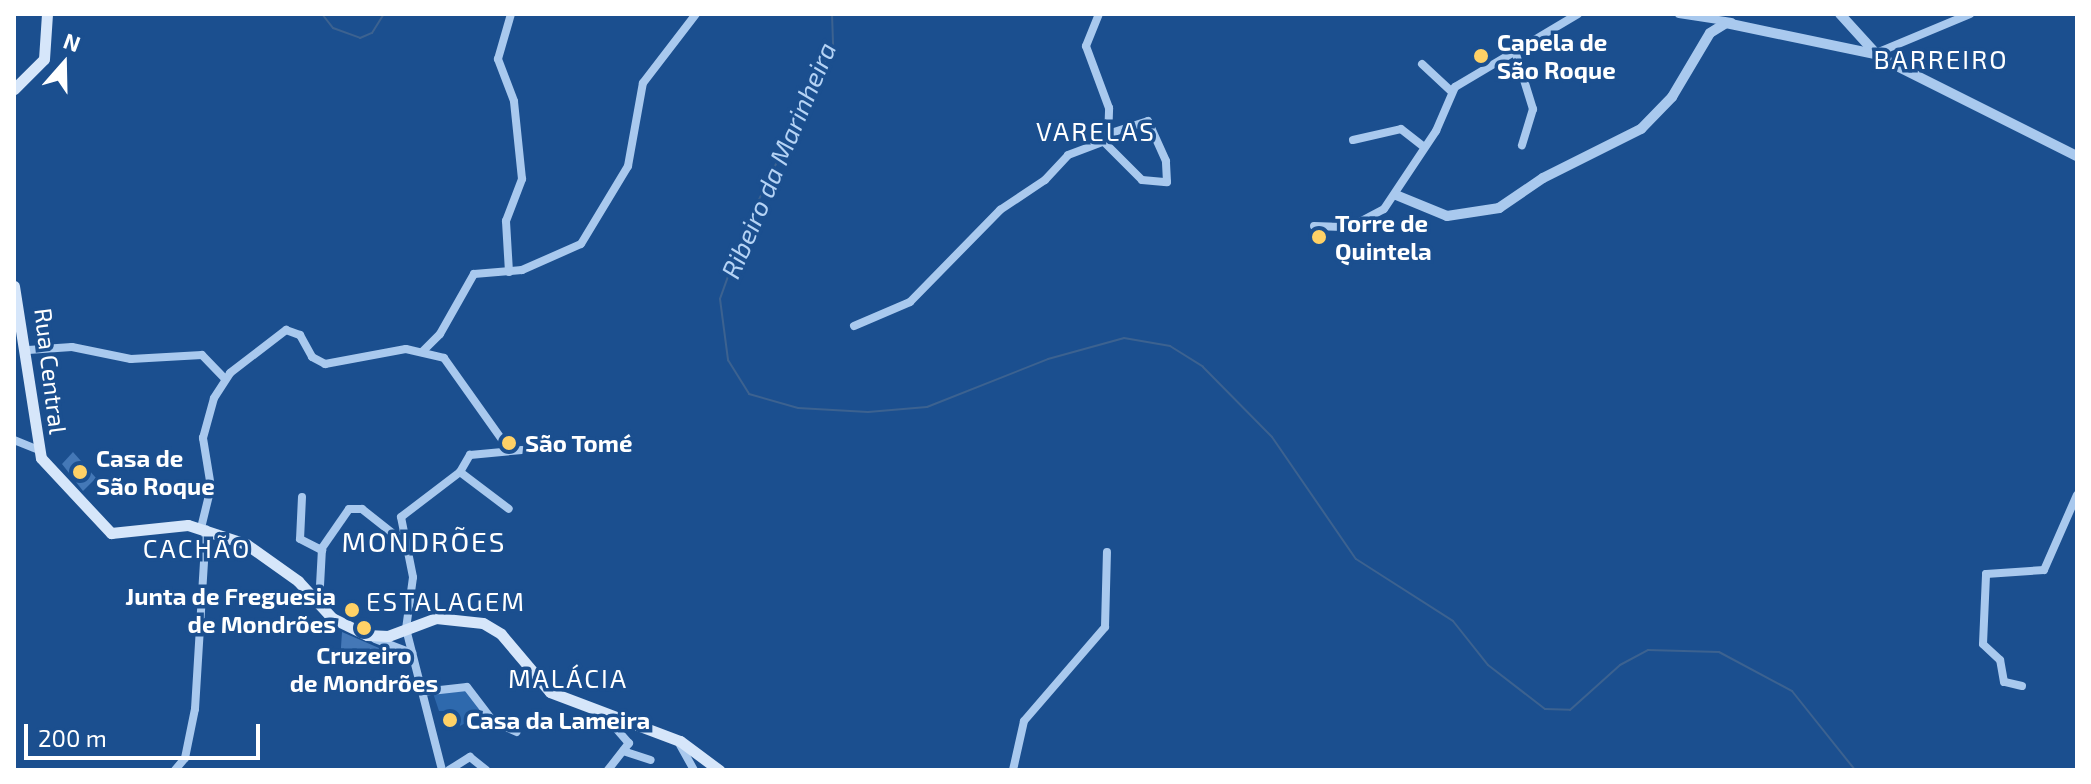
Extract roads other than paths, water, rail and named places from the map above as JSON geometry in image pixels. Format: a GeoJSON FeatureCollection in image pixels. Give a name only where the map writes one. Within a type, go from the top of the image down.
{"type":"FeatureCollection","features":[{"type":"Feature","properties":{"kind":"main road"},"geometry":{"type":"LineString","coordinates":[[14,89],[44,59],[47,14]]}},
{"type":"Feature","properties":{"kind":"main road","name":"Rua Central"},"geometry":{"type":"LineString","coordinates":[[14,286],[28,350],[39,450],[50,473],[114,534],[160,525],[204,529],[254,548],[319,605],[359,633]]}},
{"type":"Feature","properties":{"kind":"main road"},"geometry":{"type":"LineString","coordinates":[[359,633],[384,637],[440,618],[483,623],[501,634],[546,690],[606,717],[677,740],[719,770]]}},
{"type":"Feature","properties":{"kind":"street"},"geometry":{"type":"LineString","coordinates":[[509,272],[506,221],[522,179],[514,101],[498,59],[511,14]]}},
{"type":"Feature","properties":{"kind":"street"},"geometry":{"type":"LineString","coordinates":[[422,352],[440,334],[472,276],[509,272],[584,241],[628,164],[643,83],[696,14]]}},
{"type":"Feature","properties":{"kind":"street"},"geometry":{"type":"LineString","coordinates":[[1099,14],[1086,46],[1111,133]]}},
{"type":"Feature","properties":{"kind":"street"},"geometry":{"type":"LineString","coordinates":[[1314,226],[1357,224],[1396,195],[1451,91],[1578,14]]}},
{"type":"Feature","properties":{"kind":"street"},"geometry":{"type":"LineString","coordinates":[[1679,14],[1732,22],[1874,54],[2077,156]]}},
{"type":"Feature","properties":{"kind":"street"},"geometry":{"type":"LineString","coordinates":[[1840,14],[1874,54]]}},
{"type":"Feature","properties":{"kind":"street"},"geometry":{"type":"LineString","coordinates":[[1874,54],[1970,14]]}},
{"type":"Feature","properties":{"kind":"street"},"geometry":{"type":"LineString","coordinates":[[1396,195],[1438,214],[1475,214],[1499,208],[1537,181],[1641,129],[1672,97],[1710,33],[1732,22]]}},
{"type":"Feature","properties":{"kind":"street"},"geometry":{"type":"LineString","coordinates":[[1515,51],[1533,109],[1522,145]]}},
{"type":"Feature","properties":{"kind":"street"},"geometry":{"type":"LineString","coordinates":[[1422,64],[1451,91]]}},
{"type":"Feature","properties":{"kind":"street"},"geometry":{"type":"LineString","coordinates":[[854,326],[904,306],[1000,210],[1045,180],[1068,155],[1105,143],[1111,133],[1148,121],[1165,157],[1167,182],[1156,186],[1137,177],[1105,143]]}},
{"type":"Feature","properties":{"kind":"street"},"geometry":{"type":"LineString","coordinates":[[1353,140],[1401,129],[1423,146]]}},
{"type":"Feature","properties":{"kind":"street"},"geometry":{"type":"LineString","coordinates":[[1417,196],[1435,208],[1475,214]]}},
{"type":"Feature","properties":{"kind":"street"},"geometry":{"type":"LineString","coordinates":[[175,770],[185,758],[194,710],[204,529],[211,487],[203,435],[225,379],[289,330],[325,364],[403,349],[422,352],[453,364],[508,448]]}},
{"type":"Feature","properties":{"kind":"street"},"geometry":{"type":"LineString","coordinates":[[28,350],[72,347],[131,359],[204,355],[225,379]]}},
{"type":"Feature","properties":{"kind":"street"},"geometry":{"type":"LineString","coordinates":[[15,443],[39,450]]}},
{"type":"Feature","properties":{"kind":"street"},"geometry":{"type":"LineString","coordinates":[[442,770],[406,629],[413,577],[405,543],[403,512],[460,472],[470,455],[508,448],[522,450]]}},
{"type":"Feature","properties":{"kind":"street"},"geometry":{"type":"LineString","coordinates":[[460,472],[509,509]]}},
{"type":"Feature","properties":{"kind":"street"},"geometry":{"type":"LineString","coordinates":[[2022,686],[2004,682],[2000,660],[1983,644],[1986,574],[2044,570],[2077,495]]}},
{"type":"Feature","properties":{"kind":"street"},"geometry":{"type":"LineString","coordinates":[[302,497],[299,538],[322,550]]}},
{"type":"Feature","properties":{"kind":"street"},"geometry":{"type":"LineString","coordinates":[[319,605],[322,550],[356,507],[405,543]]}},
{"type":"Feature","properties":{"kind":"street"},"geometry":{"type":"LineString","coordinates":[[1013,770],[1027,717],[1105,627],[1107,552]]}},
{"type":"Feature","properties":{"kind":"street"},"geometry":{"type":"LineString","coordinates":[[359,633],[412,653]]}},
{"type":"Feature","properties":{"kind":"street"},"geometry":{"type":"LineString","coordinates":[[422,692],[467,687],[497,725],[517,732]]}},
{"type":"Feature","properties":{"kind":"street"},"geometry":{"type":"LineString","coordinates":[[606,717],[640,756]]}},
{"type":"Feature","properties":{"kind":"street"},"geometry":{"type":"LineString","coordinates":[[608,770],[628,740]]}},
{"type":"Feature","properties":{"kind":"street"},"geometry":{"type":"LineString","coordinates":[[677,740],[694,770]]}},
{"type":"Feature","properties":{"kind":"street"},"geometry":{"type":"LineString","coordinates":[[623,751],[651,760]]}},
{"type":"Feature","properties":{"kind":"street"},"geometry":{"type":"LineString","coordinates":[[449,770],[470,757],[486,770]]}},
{"type":"Feature","properties":{"kind":"waterway"},"geometry":{"type":"LineString","coordinates":[[322,14],[333,28],[360,38],[372,33],[384,14]]}},
{"type":"Feature","properties":{"kind":"waterway","name":"Ribeiro da Marinheira"},"geometry":{"type":"LineString","coordinates":[[832,14],[833,45],[745,229],[720,299],[728,360],[749,394],[798,408],[868,412],[927,407],[1048,359],[1124,338],[1170,346],[1203,367],[1272,437],[1356,559],[1453,621],[1488,665],[1545,709],[1570,710],[1620,665],[1648,650],[1719,652],[1792,691],[1855,770]]}},
{"type":"Feature","properties":{"kind":"place","name":"Capela de São Roque"},"geometry":{"type":"Point","coordinates":[1481,56]}},
{"type":"Feature","properties":{"kind":"place","name":"Torre de Quintela"},"geometry":{"type":"Point","coordinates":[1319,237]}},
{"type":"Feature","properties":{"kind":"place","name":"São Tomé"},"geometry":{"type":"Point","coordinates":[509,443]}},
{"type":"Feature","properties":{"kind":"place","name":"Casa de São Roque"},"geometry":{"type":"Point","coordinates":[80,472]}},
{"type":"Feature","properties":{"kind":"place","name":"Junta de Freguesia de Mondrões"},"geometry":{"type":"Point","coordinates":[352,610]}},
{"type":"Feature","properties":{"kind":"place","name":"Cruzeiro de Mondrões"},"geometry":{"type":"Point","coordinates":[364,628]}},
{"type":"Feature","properties":{"kind":"place","name":"Casa da Lameira"},"geometry":{"type":"Point","coordinates":[450,720]}},
{"type":"Feature","properties":{"kind":"district","name":"BARREIRO"},"geometry":{"type":"Point","coordinates":[1941,59]}},
{"type":"Feature","properties":{"kind":"district","name":"VARELAS"},"geometry":{"type":"Point","coordinates":[1096,131]}},
{"type":"Feature","properties":{"kind":"district","name":"MONDRÕES"},"geometry":{"type":"Point","coordinates":[424,541]}},
{"type":"Feature","properties":{"kind":"district","name":"CACHÃO"},"geometry":{"type":"Point","coordinates":[197,548]}},
{"type":"Feature","properties":{"kind":"district","name":"ESTALAGEM"},"geometry":{"type":"Point","coordinates":[446,601]}},
{"type":"Feature","properties":{"kind":"district","name":"MALÁCIA"},"geometry":{"type":"Point","coordinates":[568,678]}}]}
